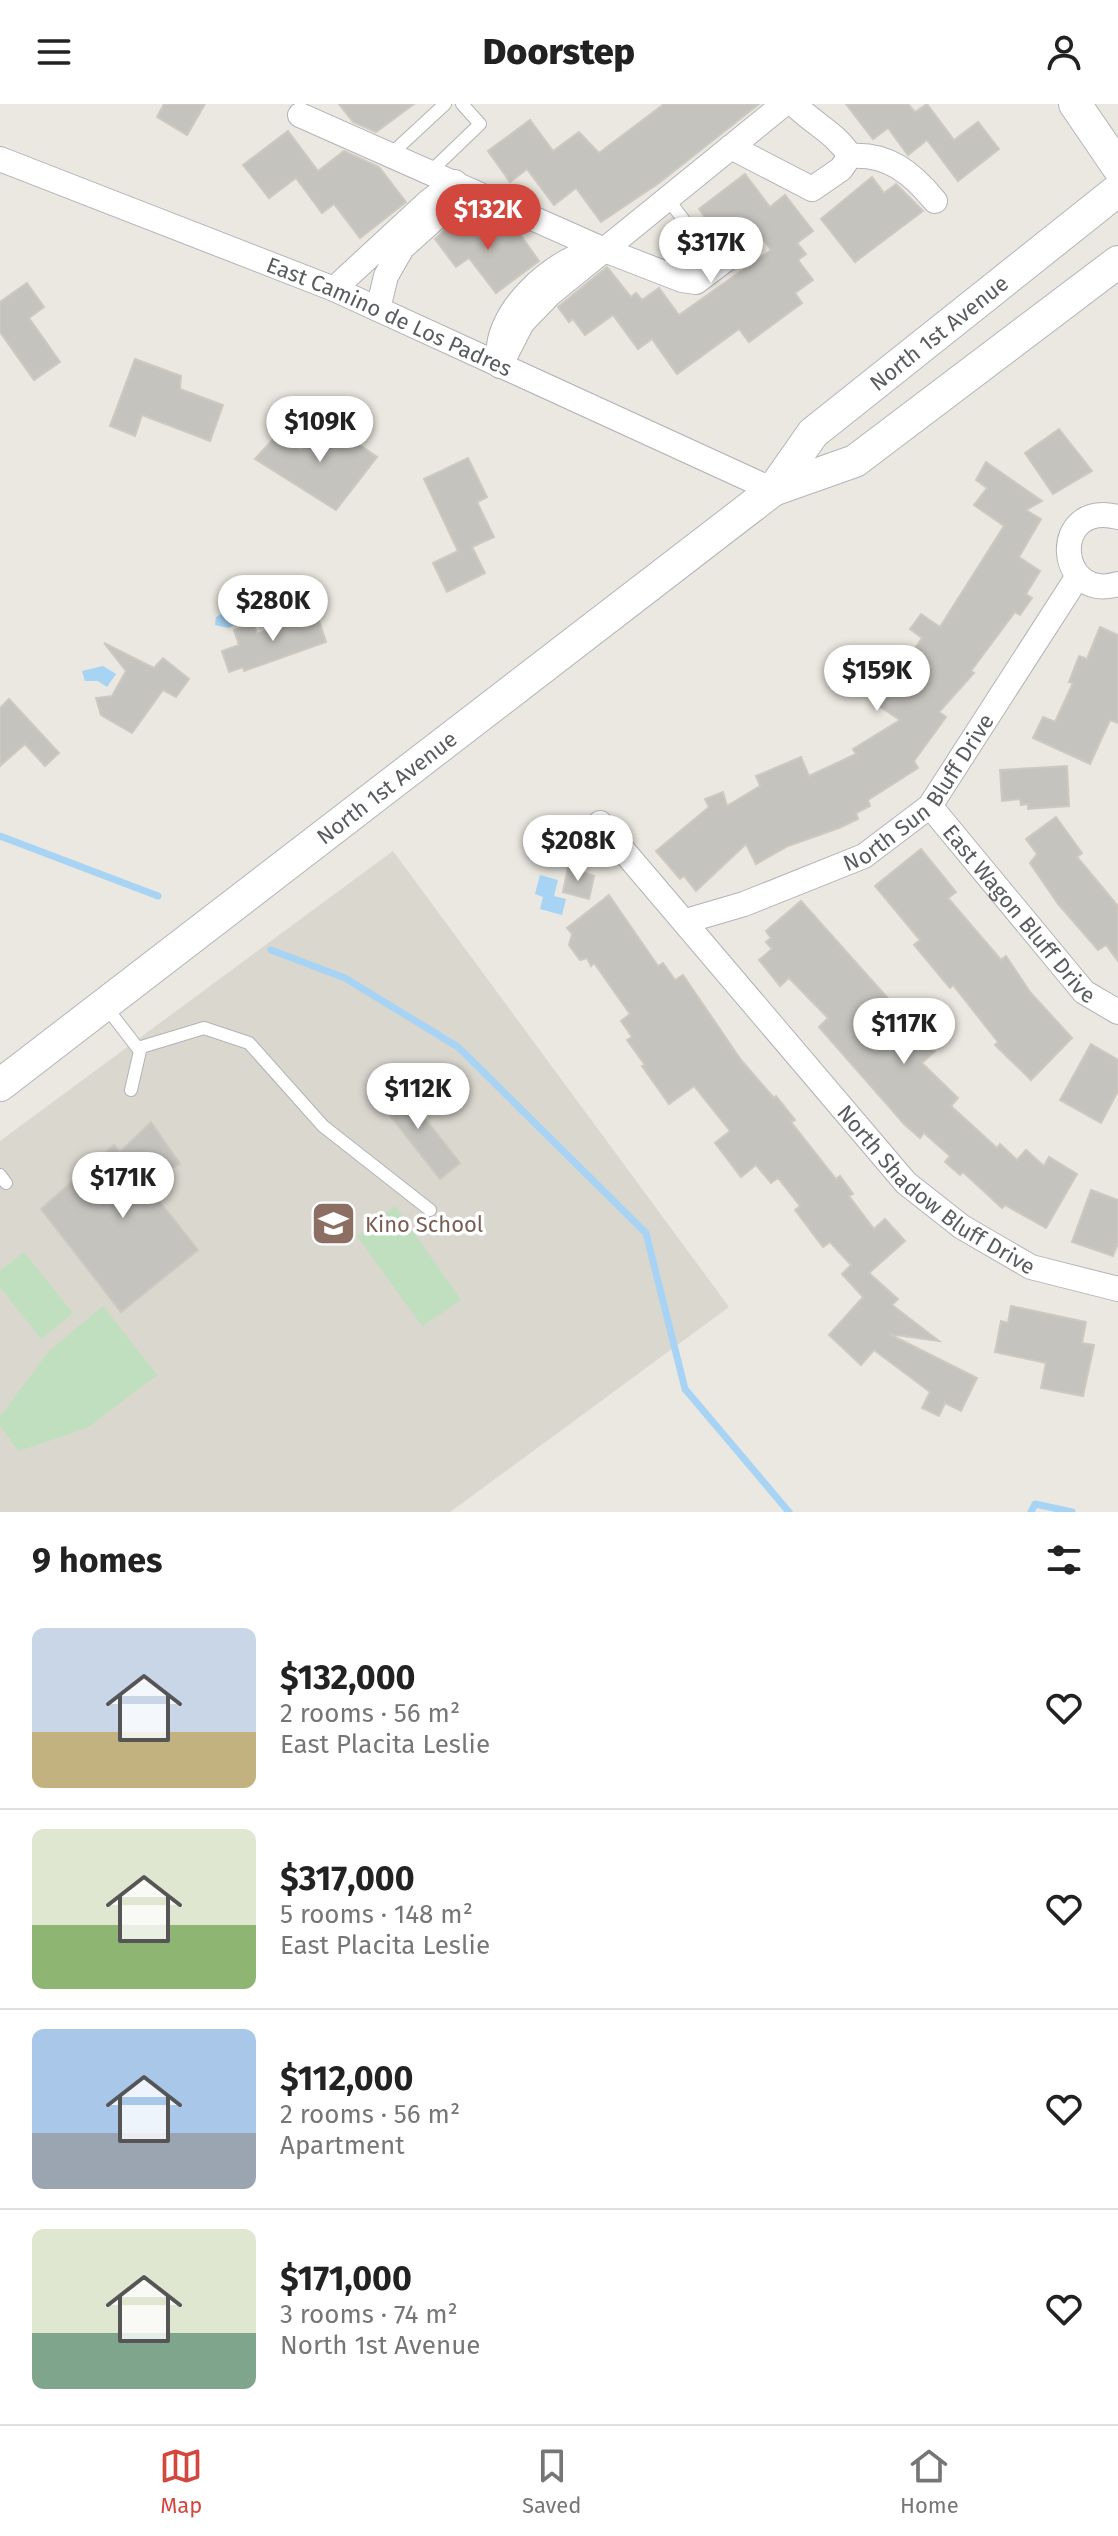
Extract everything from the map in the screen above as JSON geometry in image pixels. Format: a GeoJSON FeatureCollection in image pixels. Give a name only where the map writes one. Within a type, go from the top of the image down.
{"type":"FeatureCollection","features":[{"type":"Feature","properties":{"kind":"main road"},"geometry":{"type":"LineString","coordinates":[[1075,104],[1118,167]]}},
{"type":"Feature","properties":{"kind":"main road","name":"North 1st Avenue"},"geometry":{"type":"LineString","coordinates":[[0,1085],[773,490],[813,433],[1118,190]]}},
{"type":"Feature","properties":{"kind":"main road","name":"North 1st Avenue"},"geometry":{"type":"LineString","coordinates":[[773,490],[855,461],[1118,262]]}},
{"type":"Feature","properties":{"kind":"street"},"geometry":{"type":"LineString","coordinates":[[500,366],[496,349],[498,340],[516,303],[581,252],[602,249],[784,104]]}},
{"type":"Feature","properties":{"kind":"street"},"geometry":{"type":"LineString","coordinates":[[794,104],[809,120],[841,141],[850,156]]}},
{"type":"Feature","properties":{"kind":"street"},"geometry":{"type":"LineString","coordinates":[[300,115],[602,249],[682,280],[696,282],[749,242]]}},
{"type":"Feature","properties":{"kind":"street"},"geometry":{"type":"LineString","coordinates":[[731,147],[812,189],[841,169],[850,156]]}},
{"type":"Feature","properties":{"kind":"street"},"geometry":{"type":"LineString","coordinates":[[850,156],[878,158],[904,168],[935,201]]}},
{"type":"Feature","properties":{"kind":"street","name":"East Camino de Los Padres"},"geometry":{"type":"LineString","coordinates":[[2,165],[334,289],[773,490]]}},
{"type":"Feature","properties":{"kind":"street"},"geometry":{"type":"LineString","coordinates":[[334,289],[428,202],[455,182]]}},
{"type":"Feature","properties":{"kind":"street"},"geometry":{"type":"LineString","coordinates":[[378,309],[386,276],[402,248],[442,212],[455,182]]}},
{"type":"Feature","properties":{"kind":"street"},"geometry":{"type":"LineString","coordinates":[[1118,517],[1093,515],[1074,530],[1068,553],[1078,576],[1098,586],[1118,584]]}},
{"type":"Feature","properties":{"kind":"street","name":"North Sun Bluff Drive"},"geometry":{"type":"LineString","coordinates":[[686,921],[744,904],[864,856],[930,806],[1078,576]]}},
{"type":"Feature","properties":{"kind":"street","name":"East Wagon Bluff Drive"},"geometry":{"type":"LineString","coordinates":[[930,806],[1084,992],[1118,1012]]}},
{"type":"Feature","properties":{"kind":"street","name":"North Shadow Bluff Drive"},"geometry":{"type":"LineString","coordinates":[[600,823],[906,1183],[962,1227],[1031,1267],[1118,1289]]}},
{"type":"Feature","properties":{"kind":"lane"},"geometry":{"type":"LineString","coordinates":[[391,154],[445,104]]}},
{"type":"Feature","properties":{"kind":"lane"},"geometry":{"type":"LineString","coordinates":[[431,171],[480,124],[462,104]]}},
{"type":"Feature","properties":{"kind":"lane"},"geometry":{"type":"LineString","coordinates":[[667,198],[718,265]]}},
{"type":"Feature","properties":{"kind":"lane"},"geometry":{"type":"LineString","coordinates":[[104,1004],[138,1048],[131,1090]]}},
{"type":"Feature","properties":{"kind":"lane"},"geometry":{"type":"LineString","coordinates":[[138,1048],[204,1028],[249,1043],[323,1126],[430,1210]]}},
{"type":"Feature","properties":{"kind":"shaded area","name":"Kino School"},"geometry":{"type":"Polygon","coordinates":[[[393,851],[729,1307],[450,1512],[0,1512],[0,1141],[393,851]]]}},
{"type":"Feature","properties":{"kind":"green space"},"geometry":{"type":"Polygon","coordinates":[[[395,1206],[461,1300],[422,1326],[357,1236],[395,1206]]]}},
{"type":"Feature","properties":{"kind":"green space"},"geometry":{"type":"Polygon","coordinates":[[[24,1252],[73,1313],[41,1339],[0,1287],[0,1271],[24,1252]]]}},
{"type":"Feature","properties":{"kind":"green space"},"geometry":{"type":"Polygon","coordinates":[[[103,1306],[157,1375],[87,1428],[19,1451],[0,1426],[0,1417],[48,1352],[103,1306]]]}},
{"type":"Feature","properties":{"kind":"water"},"geometry":{"type":"Polygon","coordinates":[[[233,608],[246,609],[247,618],[229,628],[215,625],[216,617],[233,608]]]}},
{"type":"Feature","properties":{"kind":"water"},"geometry":{"type":"Polygon","coordinates":[[[103,666],[116,674],[107,687],[98,681],[85,681],[82,671],[103,666]]]}},
{"type":"Feature","properties":{"kind":"water"},"geometry":{"type":"Polygon","coordinates":[[[540,875],[558,880],[554,896],[566,899],[562,915],[540,909],[543,897],[535,894],[540,875]]]}},
{"type":"Feature","properties":{"kind":"building"},"geometry":{"type":"Polygon","coordinates":[[[164,104],[205,104],[187,135],[157,117],[164,104]]]}},
{"type":"Feature","properties":{"kind":"building"},"geometry":{"type":"Polygon","coordinates":[[[339,104],[414,104],[376,132],[353,122],[339,104]]]}},
{"type":"Feature","properties":{"kind":"building"},"geometry":{"type":"Polygon","coordinates":[[[664,104],[759,104],[659,183],[601,222],[576,188],[554,205],[527,169],[510,182],[488,151],[530,120],[553,151],[579,132],[599,153],[664,104]]]}},
{"type":"Feature","properties":{"kind":"building"},"geometry":{"type":"Polygon","coordinates":[[[846,104],[908,104],[915,112],[927,104],[954,140],[978,122],[999,149],[958,181],[927,140],[908,155],[888,128],[873,139],[846,104]]]}},
{"type":"Feature","properties":{"kind":"building"},"geometry":{"type":"Polygon","coordinates":[[[288,131],[318,171],[344,151],[379,167],[406,202],[360,238],[334,204],[322,213],[296,178],[269,198],[243,165],[288,131]]]}},
{"type":"Feature","properties":{"kind":"building"},"geometry":{"type":"Polygon","coordinates":[[[745,174],[770,207],[785,195],[813,231],[797,243],[806,254],[798,260],[813,280],[795,293],[802,303],[749,342],[739,329],[677,374],[652,339],[638,349],[613,315],[585,335],[573,319],[569,322],[558,307],[607,267],[631,297],[636,293],[642,300],[659,288],[679,315],[771,250],[750,222],[723,242],[699,209],[745,174]]]}},
{"type":"Feature","properties":{"kind":"building"},"geometry":{"type":"Polygon","coordinates":[[[872,177],[884,193],[896,184],[923,211],[855,262],[821,219],[872,177]]]}},
{"type":"Feature","properties":{"kind":"building"},"geometry":{"type":"Polygon","coordinates":[[[475,213],[494,240],[514,226],[539,261],[496,293],[469,258],[456,267],[435,239],[449,226],[452,230],[475,213]]]}},
{"type":"Feature","properties":{"kind":"building"},"geometry":{"type":"Polygon","coordinates":[[[27,283],[44,307],[29,318],[60,362],[34,380],[0,332],[0,302],[27,283]]]}},
{"type":"Feature","properties":{"kind":"building"},"geometry":{"type":"Polygon","coordinates":[[[135,359],[181,376],[180,389],[223,405],[210,441],[142,415],[135,436],[110,426],[135,359]]]}},
{"type":"Feature","properties":{"kind":"building"},"geometry":{"type":"Polygon","coordinates":[[[324,420],[377,457],[336,510],[255,459],[276,436],[301,450],[324,420]]]}},
{"type":"Feature","properties":{"kind":"building"},"geometry":{"type":"Polygon","coordinates":[[[1059,429],[1092,471],[1053,494],[1025,453],[1059,429]]]}},
{"type":"Feature","properties":{"kind":"building"},"geometry":{"type":"Polygon","coordinates":[[[468,458],[487,497],[477,502],[494,537],[472,547],[485,573],[447,592],[433,563],[458,551],[424,479],[468,458]]]}},
{"type":"Feature","properties":{"kind":"building"},"geometry":{"type":"Polygon","coordinates":[[[986,462],[1042,501],[1026,510],[1041,519],[1019,557],[1040,571],[1026,594],[1032,598],[1020,615],[1015,612],[971,671],[974,673],[939,712],[946,717],[914,761],[918,768],[868,800],[870,806],[856,813],[858,819],[839,828],[788,846],[756,864],[746,844],[696,891],[684,876],[680,879],[656,851],[709,807],[705,799],[723,792],[727,806],[760,786],[756,776],[801,757],[809,776],[856,754],[853,749],[900,720],[876,704],[922,638],[910,629],[921,614],[940,627],[1004,526],[974,505],[987,488],[976,480],[986,462]]]}},
{"type":"Feature","properties":{"kind":"building"},"geometry":{"type":"Polygon","coordinates":[[[316,612],[326,642],[244,671],[243,667],[229,672],[222,651],[239,645],[234,630],[253,623],[257,634],[316,612]]]}},
{"type":"Feature","properties":{"kind":"building"},"geometry":{"type":"Polygon","coordinates":[[[1100,627],[1118,635],[1118,723],[1110,720],[1090,764],[1033,738],[1043,717],[1055,722],[1073,683],[1069,682],[1079,656],[1087,659],[1100,627]]]}},
{"type":"Feature","properties":{"kind":"building"},"geometry":{"type":"Polygon","coordinates":[[[104,643],[154,668],[163,658],[189,679],[176,697],[163,690],[132,733],[101,715],[96,698],[112,696],[126,671],[104,643]]]}},
{"type":"Feature","properties":{"kind":"building"},"geometry":{"type":"Polygon","coordinates":[[[9,699],[59,753],[45,766],[25,744],[0,766],[0,708],[9,699]]]}},
{"type":"Feature","properties":{"kind":"building"},"geometry":{"type":"Polygon","coordinates":[[[1067,766],[1069,806],[1028,809],[1028,804],[1021,805],[1020,799],[1002,801],[1000,770],[1067,766]]]}},
{"type":"Feature","properties":{"kind":"building"},"geometry":{"type":"Polygon","coordinates":[[[1056,817],[1082,853],[1077,857],[1118,906],[1118,961],[1106,945],[1098,950],[1058,904],[1030,863],[1037,854],[1026,839],[1056,817]]]}},
{"type":"Feature","properties":{"kind":"building"},"geometry":{"type":"Polygon","coordinates":[[[921,849],[956,892],[948,898],[1001,960],[1006,956],[1030,992],[1072,1038],[1031,1080],[995,1045],[998,1042],[953,985],[950,988],[914,945],[920,940],[875,886],[921,849]]]}},
{"type":"Feature","properties":{"kind":"building"},"geometry":{"type":"Polygon","coordinates":[[[568,867],[594,876],[589,899],[563,892],[568,867]]]}},
{"type":"Feature","properties":{"kind":"building"},"geometry":{"type":"Polygon","coordinates":[[[609,895],[658,966],[663,963],[675,980],[683,975],[741,1060],[774,1098],[776,1096],[795,1120],[791,1122],[836,1179],[840,1176],[853,1194],[849,1196],[874,1229],[885,1219],[905,1241],[869,1273],[898,1299],[892,1305],[939,1341],[889,1334],[977,1378],[961,1411],[945,1403],[939,1416],[922,1408],[930,1392],[874,1350],[861,1365],[829,1335],[863,1297],[842,1274],[851,1265],[830,1242],[823,1247],[795,1210],[800,1206],[778,1178],[771,1183],[756,1165],[741,1177],[715,1143],[730,1131],[694,1086],[669,1104],[642,1066],[645,1065],[627,1040],[632,1037],[621,1021],[630,1014],[594,963],[591,966],[587,958],[580,960],[569,945],[572,934],[567,928],[609,895]]]}},
{"type":"Feature","properties":{"kind":"building"},"geometry":{"type":"Polygon","coordinates":[[[801,901],[935,1051],[922,1063],[958,1098],[951,1106],[997,1148],[1000,1144],[1017,1160],[1026,1150],[1044,1166],[1049,1157],[1077,1174],[1046,1228],[1005,1205],[1002,1208],[963,1172],[960,1175],[945,1162],[950,1156],[924,1133],[920,1138],[905,1125],[819,1027],[828,1018],[789,978],[780,986],[759,960],[772,949],[766,942],[771,938],[766,931],[801,901]]]}},
{"type":"Feature","properties":{"kind":"building"},"geometry":{"type":"Polygon","coordinates":[[[1091,1044],[1118,1060],[1118,1091],[1101,1123],[1060,1100],[1091,1044]]]}},
{"type":"Feature","properties":{"kind":"building"},"geometry":{"type":"Polygon","coordinates":[[[397,1083],[460,1163],[440,1179],[377,1099],[397,1083]]]}},
{"type":"Feature","properties":{"kind":"building"},"geometry":{"type":"Polygon","coordinates":[[[151,1122],[180,1164],[145,1183],[198,1250],[121,1312],[41,1209],[114,1145],[120,1152],[151,1122]]]}},
{"type":"Feature","properties":{"kind":"building"},"geometry":{"type":"Polygon","coordinates":[[[1091,1190],[1118,1200],[1118,1243],[1113,1256],[1072,1242],[1091,1190]]]}},
{"type":"Feature","properties":{"kind":"building"},"geometry":{"type":"Polygon","coordinates":[[[1011,1306],[1086,1322],[1082,1343],[1094,1345],[1083,1396],[1041,1388],[1046,1363],[995,1352],[1001,1321],[1008,1323],[1011,1306]]]}},
{"type":"Feature","properties":{"kind":"waterway"},"geometry":{"type":"LineString","coordinates":[[0,836],[158,896]]}},
{"type":"Feature","properties":{"kind":"waterway"},"geometry":{"type":"LineString","coordinates":[[271,950],[345,978],[458,1047],[646,1233],[685,1389],[789,1512]]}},
{"type":"Feature","properties":{"kind":"waterway"},"geometry":{"type":"LineString","coordinates":[[1031,1512],[1035,1504],[1072,1512]]}},
{"type":"Feature","properties":{"kind":"place","name":"Kino School"},"geometry":{"type":"Point","coordinates":[334,1224]}}]}
